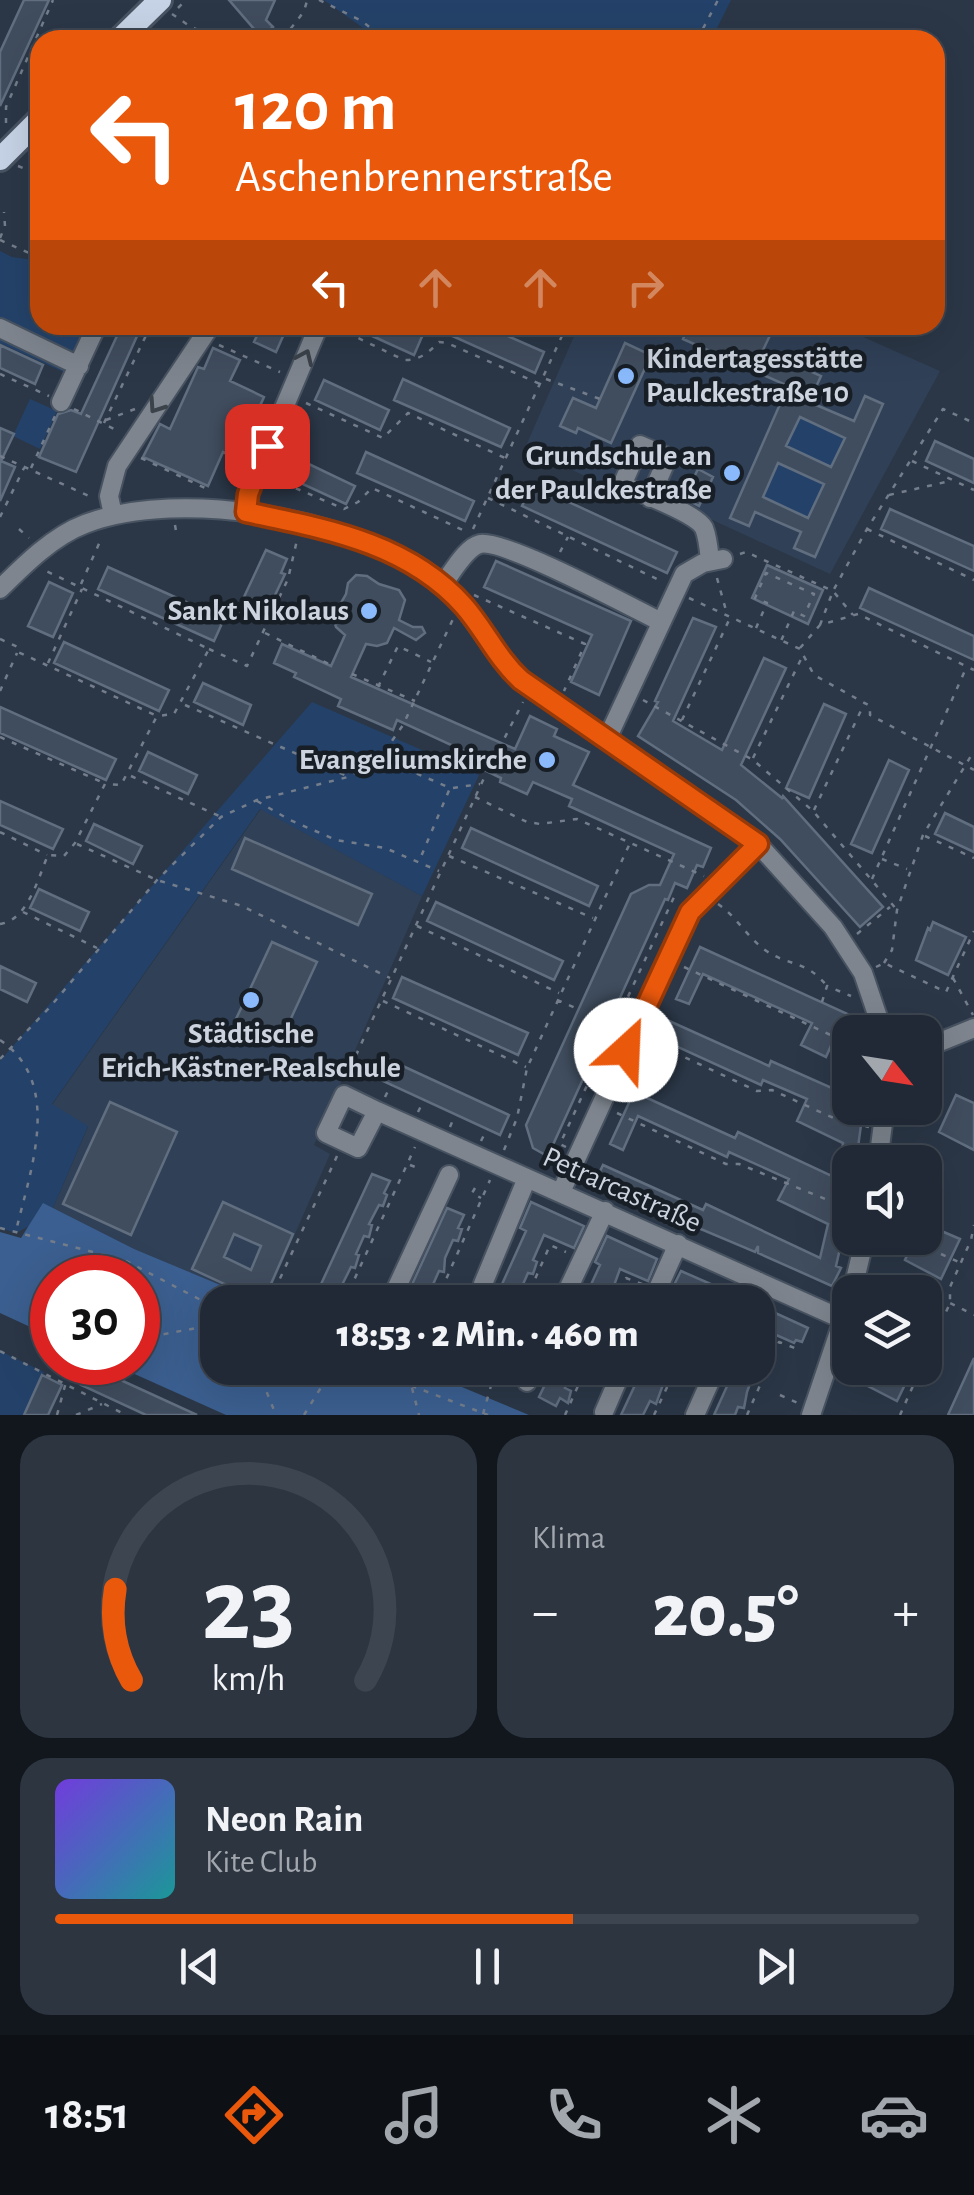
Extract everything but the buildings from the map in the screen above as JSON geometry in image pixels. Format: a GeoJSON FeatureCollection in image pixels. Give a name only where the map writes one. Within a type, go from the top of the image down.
{"type":"FeatureCollection","features":[{"type":"Feature","properties":{"kind":"main road"},"geometry":{"type":"LineString","coordinates":[[133,30],[166,7]]}},
{"type":"Feature","properties":{"kind":"main road"},"geometry":{"type":"LineString","coordinates":[[8,162],[30,132]]}},
{"type":"Feature","properties":{"kind":"street"},"geometry":{"type":"LineString","coordinates":[[0,328],[79,366]]}},
{"type":"Feature","properties":{"kind":"street"},"geometry":{"type":"LineString","coordinates":[[62,402],[93,335]]}},
{"type":"Feature","properties":{"kind":"street"},"geometry":{"type":"LineString","coordinates":[[112,515],[110,482],[126,451],[204,335]]}},
{"type":"Feature","properties":{"kind":"street"},"geometry":{"type":"LineString","coordinates":[[246,512],[248,494],[314,335]]}},
{"type":"Feature","properties":{"kind":"street"},"geometry":{"type":"LineString","coordinates":[[607,739],[684,574],[715,560],[698,520],[650,498]]}},
{"type":"Feature","properties":{"kind":"street"},"geometry":{"type":"LineString","coordinates":[[0,588],[27,562],[77,527],[112,515],[172,508],[246,512],[336,533],[396,554],[454,596],[502,660],[531,688],[758,844],[834,927],[873,994],[879,1015]]}},
{"type":"Feature","properties":{"kind":"street"},"geometry":{"type":"LineString","coordinates":[[454,596],[473,546],[484,543],[514,551],[660,622]]}},
{"type":"Feature","properties":{"kind":"street"},"geometry":{"type":"LineString","coordinates":[[561,1192],[690,912],[758,844]]}},
{"type":"Feature","properties":{"kind":"street"},"geometry":{"type":"LineString","coordinates":[[942,1041],[974,1028]]}},
{"type":"Feature","properties":{"kind":"street"},"geometry":{"type":"LineString","coordinates":[[344,1095],[326,1132],[358,1148],[381,1106]]}},
{"type":"Feature","properties":{"kind":"street","name":"Petrarcastraße"},"geometry":{"type":"LineString","coordinates":[[344,1095],[419,1123],[497,1165],[832,1315]]}},
{"type":"Feature","properties":{"kind":"street"},"geometry":{"type":"LineString","coordinates":[[398,1285],[449,1175]]}},
{"type":"Feature","properties":{"kind":"street"},"geometry":{"type":"LineString","coordinates":[[483,1285],[528,1178]]}},
{"type":"Feature","properties":{"kind":"street"},"geometry":{"type":"LineString","coordinates":[[570,1285],[604,1211]]}},
{"type":"Feature","properties":{"kind":"street"},"geometry":{"type":"LineString","coordinates":[[659,1285],[678,1244]]}},
{"type":"Feature","properties":{"kind":"street"},"geometry":{"type":"LineString","coordinates":[[754,1285],[756,1280]]}},
{"type":"Feature","properties":{"kind":"street"},"geometry":{"type":"LineString","coordinates":[[808,1410],[832,1350]]}},
{"type":"Feature","properties":{"kind":"street"},"geometry":{"type":"LineString","coordinates":[[604,1412],[616,1385]]}},
{"type":"Feature","properties":{"kind":"street"},"geometry":{"type":"LineString","coordinates":[[695,1415],[708,1385]]}},
{"type":"Feature","properties":{"kind":"path"},"geometry":{"type":"LineString","coordinates":[[40,30],[53,0]]}},
{"type":"Feature","properties":{"kind":"path"},"geometry":{"type":"LineString","coordinates":[[289,30],[304,14],[307,0]]}},
{"type":"Feature","properties":{"kind":"path"},"geometry":{"type":"LineString","coordinates":[[318,0],[373,30]]}},
{"type":"Feature","properties":{"kind":"path"},"geometry":{"type":"LineString","coordinates":[[703,30],[718,0]]}},
{"type":"Feature","properties":{"kind":"path"},"geometry":{"type":"LineString","coordinates":[[166,7],[199,30]]}},
{"type":"Feature","properties":{"kind":"path"},"geometry":{"type":"LineString","coordinates":[[10,128],[4,114],[30,54]]}},
{"type":"Feature","properties":{"kind":"path"},"geometry":{"type":"LineString","coordinates":[[4,212],[5,226],[0,239],[30,253]]}},
{"type":"Feature","properties":{"kind":"path"},"geometry":{"type":"LineString","coordinates":[[146,335],[104,422],[160,400]]}},
{"type":"Feature","properties":{"kind":"path"},"geometry":{"type":"LineString","coordinates":[[213,335],[291,387],[383,438],[408,413],[506,459]]}},
{"type":"Feature","properties":{"kind":"path"},"geometry":{"type":"LineString","coordinates":[[352,335],[404,360],[430,352],[439,342],[448,343],[541,385]]}},
{"type":"Feature","properties":{"kind":"path"},"geometry":{"type":"LineString","coordinates":[[257,471],[344,509],[372,488],[471,534],[563,335]]}},
{"type":"Feature","properties":{"kind":"path"},"geometry":{"type":"LineString","coordinates":[[544,378],[600,400]]}},
{"type":"Feature","properties":{"kind":"path"},"geometry":{"type":"LineString","coordinates":[[30,469],[62,402]]}},
{"type":"Feature","properties":{"kind":"path"},"geometry":{"type":"LineString","coordinates":[[800,649],[820,625],[867,529],[944,409],[974,423]]}},
{"type":"Feature","properties":{"kind":"path"},"geometry":{"type":"LineString","coordinates":[[126,451],[206,488],[205,493]]}},
{"type":"Feature","properties":{"kind":"path"},"geometry":{"type":"LineString","coordinates":[[0,456],[89,496]]}},
{"type":"Feature","properties":{"kind":"path"},"geometry":{"type":"LineString","coordinates":[[909,460],[974,490]]}},
{"type":"Feature","properties":{"kind":"path"},"geometry":{"type":"LineString","coordinates":[[0,517],[24,466]]}},
{"type":"Feature","properties":{"kind":"path"},"geometry":{"type":"LineString","coordinates":[[888,495],[953,480]]}},
{"type":"Feature","properties":{"kind":"path"},"geometry":{"type":"LineString","coordinates":[[488,498],[800,649],[814,675],[870,706],[870,715],[974,770]]}},
{"type":"Feature","properties":{"kind":"path"},"geometry":{"type":"LineString","coordinates":[[46,665],[112,515]]}},
{"type":"Feature","properties":{"kind":"path"},"geometry":{"type":"LineString","coordinates":[[27,562],[247,666],[288,579],[301,524]]}},
{"type":"Feature","properties":{"kind":"path"},"geometry":{"type":"LineString","coordinates":[[867,529],[974,580]]}},
{"type":"Feature","properties":{"kind":"path"},"geometry":{"type":"LineString","coordinates":[[19,530],[31,540]]}},
{"type":"Feature","properties":{"kind":"path"},"geometry":{"type":"LineString","coordinates":[[682,720],[729,616],[715,560],[746,552],[833,592],[854,616]]}},
{"type":"Feature","properties":{"kind":"path"},"geometry":{"type":"LineString","coordinates":[[756,629],[767,603],[755,598],[766,572],[814,594],[804,616],[794,611],[780,641]]}},
{"type":"Feature","properties":{"kind":"path"},"geometry":{"type":"LineString","coordinates":[[0,1059],[157,880],[220,817],[257,800],[348,777],[380,758],[403,725],[453,618],[454,596],[470,592],[585,644],[557,706]]}},
{"type":"Feature","properties":{"kind":"path"},"geometry":{"type":"LineString","coordinates":[[820,625],[858,614],[974,670]]}},
{"type":"Feature","properties":{"kind":"path"},"geometry":{"type":"LineString","coordinates":[[263,632],[332,665]]}},
{"type":"Feature","properties":{"kind":"path"},"geometry":{"type":"LineString","coordinates":[[0,639],[18,647],[0,691]]}},
{"type":"Feature","properties":{"kind":"path"},"geometry":{"type":"LineString","coordinates":[[378,687],[398,646],[432,663]]}},
{"type":"Feature","properties":{"kind":"path"},"geometry":{"type":"LineString","coordinates":[[18,652],[156,716],[174,714],[182,704],[208,650]]}},
{"type":"Feature","properties":{"kind":"path"},"geometry":{"type":"LineString","coordinates":[[753,760],[803,655]]}},
{"type":"Feature","properties":{"kind":"path"},"geometry":{"type":"LineString","coordinates":[[872,879],[967,666]]}},
{"type":"Feature","properties":{"kind":"path"},"geometry":{"type":"LineString","coordinates":[[352,674],[415,700]]}},
{"type":"Feature","properties":{"kind":"path"},"geometry":{"type":"LineString","coordinates":[[344,1095],[344,1083],[440,871],[531,688]]}},
{"type":"Feature","properties":{"kind":"path"},"geometry":{"type":"LineString","coordinates":[[628,694],[753,760],[813,811],[896,910]]}},
{"type":"Feature","properties":{"kind":"path"},"geometry":{"type":"LineString","coordinates":[[813,811],[865,703]]}},
{"type":"Feature","properties":{"kind":"path"},"geometry":{"type":"LineString","coordinates":[[182,704],[348,777]]}},
{"type":"Feature","properties":{"kind":"path"},"geometry":{"type":"LineString","coordinates":[[0,737],[105,784],[122,785],[156,716]]}},
{"type":"Feature","properties":{"kind":"path"},"geometry":{"type":"LineString","coordinates":[[875,968],[892,950],[896,910],[922,835],[974,752]]}},
{"type":"Feature","properties":{"kind":"path"},"geometry":{"type":"LineString","coordinates":[[380,758],[450,788],[481,784]]}},
{"type":"Feature","properties":{"kind":"path"},"geometry":{"type":"LineString","coordinates":[[129,775],[220,817]]}},
{"type":"Feature","properties":{"kind":"path"},"geometry":{"type":"LineString","coordinates":[[0,832],[48,855],[64,856],[75,843],[105,784]]}},
{"type":"Feature","properties":{"kind":"path"},"geometry":{"type":"LineString","coordinates":[[420,861],[450,788]]}},
{"type":"Feature","properties":{"kind":"path"},"geometry":{"type":"LineString","coordinates":[[475,797],[527,822],[577,819],[719,883]]}},
{"type":"Feature","properties":{"kind":"path"},"geometry":{"type":"LineString","coordinates":[[257,800],[336,840],[385,848],[440,871]]}},
{"type":"Feature","properties":{"kind":"path"},"geometry":{"type":"LineString","coordinates":[[922,835],[974,858]]}},
{"type":"Feature","properties":{"kind":"path"},"geometry":{"type":"LineString","coordinates":[[75,843],[157,880],[242,906],[391,978]]}},
{"type":"Feature","properties":{"kind":"path"},"geometry":{"type":"LineString","coordinates":[[444,1285],[517,1118],[527,1068],[630,843]]}},
{"type":"Feature","properties":{"kind":"path"},"geometry":{"type":"LineString","coordinates":[[0,924],[13,921],[22,912],[48,855]]}},
{"type":"Feature","properties":{"kind":"path"},"geometry":{"type":"LineString","coordinates":[[448,856],[594,918]]}},
{"type":"Feature","properties":{"kind":"path"},"geometry":{"type":"LineString","coordinates":[[881,858],[909,870]]}},
{"type":"Feature","properties":{"kind":"path"},"geometry":{"type":"LineString","coordinates":[[578,1154],[560,1144],[674,897]]}},
{"type":"Feature","properties":{"kind":"path"},"geometry":{"type":"LineString","coordinates":[[716,903],[735,916],[764,950],[814,970],[828,986],[850,996],[862,992]]}},
{"type":"Feature","properties":{"kind":"path"},"geometry":{"type":"LineString","coordinates":[[844,944],[891,906]]}},
{"type":"Feature","properties":{"kind":"path"},"geometry":{"type":"LineString","coordinates":[[22,912],[98,948]]}},
{"type":"Feature","properties":{"kind":"path"},"geometry":{"type":"LineString","coordinates":[[416,925],[560,993]]}},
{"type":"Feature","properties":{"kind":"path"},"geometry":{"type":"LineString","coordinates":[[884,962],[946,992],[974,931]]}},
{"type":"Feature","properties":{"kind":"path"},"geometry":{"type":"LineString","coordinates":[[678,964],[832,1036]]}},
{"type":"Feature","properties":{"kind":"path"},"geometry":{"type":"LineString","coordinates":[[952,978],[974,1016]]}},
{"type":"Feature","properties":{"kind":"path"},"geometry":{"type":"LineString","coordinates":[[822,1002],[828,986]]}},
{"type":"Feature","properties":{"kind":"path"},"geometry":{"type":"LineString","coordinates":[[381,1000],[527,1068]]}},
{"type":"Feature","properties":{"kind":"path"},"geometry":{"type":"LineString","coordinates":[[557,1000],[578,1010]]}},
{"type":"Feature","properties":{"kind":"path"},"geometry":{"type":"LineString","coordinates":[[608,1023],[614,1026]]}},
{"type":"Feature","properties":{"kind":"path"},"geometry":{"type":"LineString","coordinates":[[644,1038],[757,1091],[772,1090],[840,1121],[874,1128]]}},
{"type":"Feature","properties":{"kind":"path"},"geometry":{"type":"LineString","coordinates":[[0,1040],[22,1060],[37,1100],[38,1133],[16,1233]]}},
{"type":"Feature","properties":{"kind":"path"},"geometry":{"type":"LineString","coordinates":[[381,1106],[391,1085]]}},
{"type":"Feature","properties":{"kind":"path"},"geometry":{"type":"LineString","coordinates":[[352,1285],[408,1164],[424,1100]]}},
{"type":"Feature","properties":{"kind":"path"},"geometry":{"type":"LineString","coordinates":[[612,1110],[726,1164],[740,1164],[832,1201]]}},
{"type":"Feature","properties":{"kind":"path"},"geometry":{"type":"LineString","coordinates":[[448,1129],[456,1115]]}},
{"type":"Feature","properties":{"kind":"path"},"geometry":{"type":"LineString","coordinates":[[480,1144],[487,1129]]}},
{"type":"Feature","properties":{"kind":"path"},"geometry":{"type":"LineString","coordinates":[[278,1285],[344,1142]]}},
{"type":"Feature","properties":{"kind":"path"},"geometry":{"type":"LineString","coordinates":[[408,1164],[418,1168],[421,1165]]}},
{"type":"Feature","properties":{"kind":"path"},"geometry":{"type":"LineString","coordinates":[[475,1188],[472,1193],[482,1198]]}},
{"type":"Feature","properties":{"kind":"path"},"geometry":{"type":"LineString","coordinates":[[485,1192],[494,1196]]}},
{"type":"Feature","properties":{"kind":"path"},"geometry":{"type":"LineString","coordinates":[[942,1321],[950,1303],[950,1287],[974,1226]]}},
{"type":"Feature","properties":{"kind":"path"},"geometry":{"type":"LineString","coordinates":[[0,1228],[124,1260],[200,1300]]}},
{"type":"Feature","properties":{"kind":"path"},"geometry":{"type":"LineString","coordinates":[[532,1285],[550,1245],[581,1259]]}},
{"type":"Feature","properties":{"kind":"path"},"geometry":{"type":"LineString","coordinates":[[942,1255],[961,1262]]}},
{"type":"Feature","properties":{"kind":"path"},"geometry":{"type":"LineString","coordinates":[[942,1301],[974,1314]]}},
{"type":"Feature","properties":{"kind":"path"},"geometry":{"type":"LineString","coordinates":[[160,1335],[200,1327]]}},
{"type":"Feature","properties":{"kind":"path"},"geometry":{"type":"LineString","coordinates":[[747,1415],[780,1342],[800,1350]]}},
{"type":"Feature","properties":{"kind":"path"},"geometry":{"type":"LineString","coordinates":[[0,1352],[30,1366]]}},
{"type":"Feature","properties":{"kind":"path"},"geometry":{"type":"LineString","coordinates":[[56,1415],[65,1385]]}},
{"type":"Feature","properties":{"kind":"path"},"geometry":{"type":"LineString","coordinates":[[71,1385],[126,1415]]}},
{"type":"Feature","properties":{"kind":"path"},"geometry":{"type":"LineString","coordinates":[[263,1385],[276,1415]]}},
{"type":"Feature","properties":{"kind":"path"},"geometry":{"type":"LineString","coordinates":[[304,1415],[323,1385]]}},
{"type":"Feature","properties":{"kind":"path"},"geometry":{"type":"LineString","coordinates":[[408,1385],[485,1414],[492,1385]]}},
{"type":"Feature","properties":{"kind":"path"},"geometry":{"type":"LineString","coordinates":[[566,1415],[579,1385]]}},
{"type":"Feature","properties":{"kind":"path"},"geometry":{"type":"LineString","coordinates":[[654,1415],[668,1385]]}},
{"type":"Feature","properties":{"kind":"path"},"geometry":{"type":"LineString","coordinates":[[900,1415],[914,1385]]}},
{"type":"Feature","properties":{"kind":"path"},"geometry":{"type":"LineString","coordinates":[[411,1386],[419,1415]]}},
{"type":"Feature","properties":{"kind":"path"},"geometry":{"type":"LineString","coordinates":[[780,1396],[808,1410]]}},
{"type":"Feature","properties":{"kind":"path"},"geometry":{"type":"LineString","coordinates":[[76,1415],[102,1404]]}},
{"type":"Feature","properties":{"kind":"shaded area"},"geometry":{"type":"Polygon","coordinates":[[[324,0],[731,0],[716,30],[366,30],[324,0]]]}},
{"type":"Feature","properties":{"kind":"shaded area"},"geometry":{"type":"Polygon","coordinates":[[[0,251],[30,260],[30,335],[88,335],[70,375],[0,343],[0,251]]]}},
{"type":"Feature","properties":{"kind":"shaded area","name":"Grundschule an der Paulckestraße"},"geometry":{"type":"Polygon","coordinates":[[[575,335],[859,335],[940,371],[830,574],[667,499],[660,511],[525,448],[575,335]]]}},
{"type":"Feature","properties":{"kind":"shaded area"},"geometry":{"type":"Polygon","coordinates":[[[30,399],[57,411],[40,449],[13,436],[30,399]]]}},
{"type":"Feature","properties":{"kind":"shaded area"},"geometry":{"type":"Polygon","coordinates":[[[800,417],[845,438],[831,467],[786,446],[800,417]]]}},
{"type":"Feature","properties":{"kind":"shaded area"},"geometry":{"type":"Polygon","coordinates":[[[778,463],[824,484],[808,518],[763,497],[778,463]]]}},
{"type":"Feature","properties":{"kind":"shaded area"},"geometry":{"type":"Polygon","coordinates":[[[312,702],[479,775],[422,896],[260,809],[52,1104],[88,1126],[50,1215],[16,1233],[0,1228],[0,1061],[312,702]]]}},
{"type":"Feature","properties":{"kind":"shaded area","name":"Städtische Erich-Kästner-Realschule"},"geometry":{"type":"Polygon","coordinates":[[[261,809],[422,896],[314,1145],[330,1154],[272,1285],[200,1286],[160,1267],[160,1255],[135,1255],[50,1215],[88,1127],[52,1105],[261,809]]]}},
{"type":"Feature","properties":{"kind":"shaded area"},"geometry":{"type":"Polygon","coordinates":[[[43,1203],[148,1255],[30,1255],[30,1327],[0,1313],[0,1232],[21,1238],[43,1203]]]}},
{"type":"Feature","properties":{"kind":"shaded area"},"geometry":{"type":"Polygon","coordinates":[[[160,1260],[220,1285],[200,1285],[200,1385],[457,1385],[529,1415],[226,1415],[159,1385],[160,1260]]]}},
{"type":"Feature","properties":{"kind":"shaded area"},"geometry":{"type":"Polygon","coordinates":[[[0,1351],[30,1365],[30,1385],[38,1385],[24,1415],[0,1415],[0,1351]]]}},
{"type":"Feature","properties":{"kind":"place","name":"Kindertagesstätte Paulckestraße 10"},"geometry":{"type":"Point","coordinates":[626,376]}},
{"type":"Feature","properties":{"kind":"place","name":"Grundschule an der Paulckestraße"},"geometry":{"type":"Point","coordinates":[732,473]}},
{"type":"Feature","properties":{"kind":"place","name":"Sankt Nikolaus"},"geometry":{"type":"Point","coordinates":[369,611]}},
{"type":"Feature","properties":{"kind":"place","name":"Evangeliumskirche"},"geometry":{"type":"Point","coordinates":[547,760]}},
{"type":"Feature","properties":{"kind":"place","name":"Städtische Erich-Kästner-Realschule"},"geometry":{"type":"Point","coordinates":[251,1000]}},
{"type":"Feature","properties":{"kind":"route"},"geometry":{"type":"LineString","coordinates":[[267,446],[248,494],[246,512],[336,533],[406,558],[443,584],[464,606],[521,680],[758,844],[690,912],[626,1050]]}}]}
